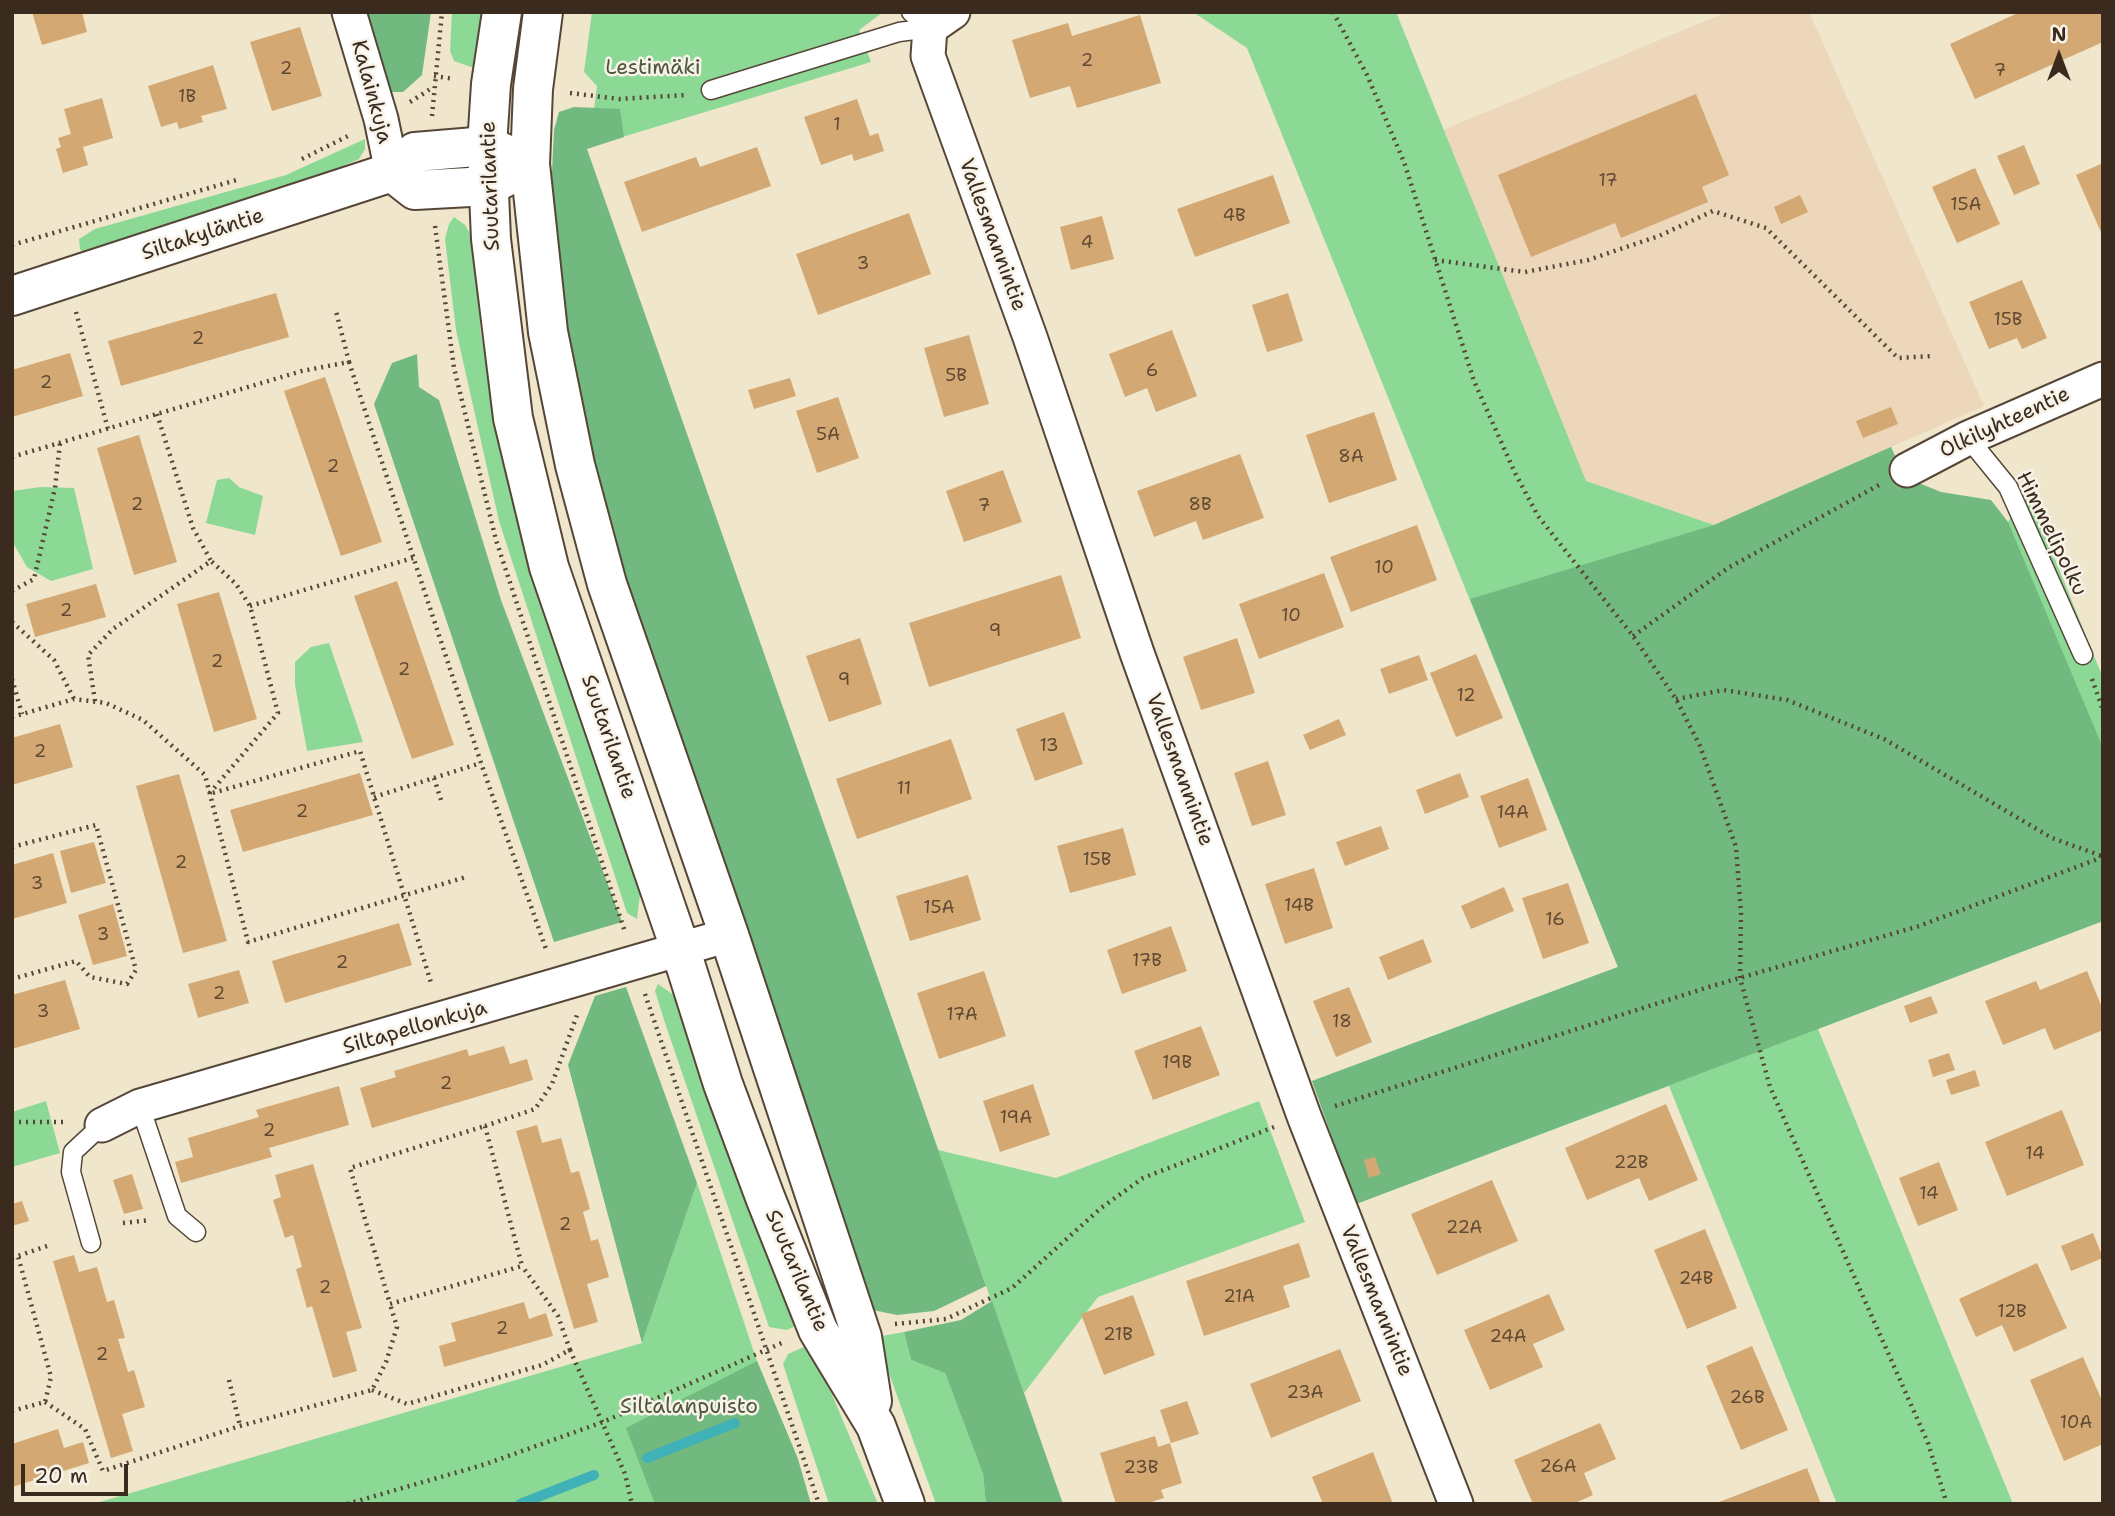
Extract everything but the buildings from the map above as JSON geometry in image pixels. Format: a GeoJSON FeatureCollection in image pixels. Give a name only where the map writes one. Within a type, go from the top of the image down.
{"type":"FeatureCollection","features":[{"type":"Feature","properties":{"kind":"main road","name":"Suutarilantie"},"geometry":{"type":"LineString","coordinates":[[502,12],[491,84],[487,146],[488,186],[513,418],[549,567],[728,1096],[818,1330],[877,1426]]}},
{"type":"Feature","properties":{"kind":"main road","name":"Suutarilantie"},"geometry":{"type":"LineString","coordinates":[[543,12],[533,89],[530,164],[548,332],[575,465],[607,584],[729,935],[862,1337],[877,1426],[905,1504]]}},
{"type":"Feature","properties":{"kind":"main road","name":"Siltakyläntie"},"geometry":{"type":"LineString","coordinates":[[12,296],[392,172],[415,152],[487,146],[530,164]]}},
{"type":"Feature","properties":{"kind":"main road"},"geometry":{"type":"LineString","coordinates":[[392,172],[415,190],[488,186],[530,164]]}},
{"type":"Feature","properties":{"kind":"street","name":"Kalainkuja"},"geometry":{"type":"LineString","coordinates":[[349,12],[381,119],[392,172]]}},
{"type":"Feature","properties":{"kind":"street","name":"Vallesmannintie"},"geometry":{"type":"LineString","coordinates":[[931,18],[928,56],[1031,337],[1138,653],[1304,1116],[1456,1504]]}},
{"type":"Feature","properties":{"kind":"street","name":"Olkilyhteentie"},"geometry":{"type":"LineString","coordinates":[[1907,470],[1968,438],[2103,379]]}},
{"type":"Feature","properties":{"kind":"street","name":"Siltapellonkuja"},"geometry":{"type":"LineString","coordinates":[[102,1125],[140,1106],[635,965],[729,935]]}},
{"type":"Feature","properties":{"kind":"lane"},"geometry":{"type":"LineString","coordinates":[[711,90],[899,32],[931,18]]}},
{"type":"Feature","properties":{"kind":"lane","name":"Himmelipolku"},"geometry":{"type":"LineString","coordinates":[[1968,438],[2008,487],[2083,655]]}},
{"type":"Feature","properties":{"kind":"lane"},"geometry":{"type":"LineString","coordinates":[[140,1106],[177,1216],[196,1232]]}},
{"type":"Feature","properties":{"kind":"lane"},"geometry":{"type":"LineString","coordinates":[[90,1244],[71,1172],[73,1152],[102,1125]]}},
{"type":"Feature","properties":{"kind":"path"},"geometry":{"type":"LineString","coordinates":[[1332,12],[1352,45],[1391,131],[1474,381],[1520,484],[1538,516],[1633,636],[1676,699],[1700,746],[1736,847],[1741,913],[1740,978],[1770,1087],[1928,1443],[1947,1504]]}},
{"type":"Feature","properties":{"kind":"path"},"geometry":{"type":"LineString","coordinates":[[291,163],[381,119],[433,88]]}},
{"type":"Feature","properties":{"kind":"path"},"geometry":{"type":"LineString","coordinates":[[570,93],[619,99],[697,94],[711,90]]}},
{"type":"Feature","properties":{"kind":"path"},"geometry":{"type":"LineString","coordinates":[[12,245],[251,176]]}},
{"type":"Feature","properties":{"kind":"path"},"geometry":{"type":"LineString","coordinates":[[1435,260],[1525,272],[1588,260],[1659,236],[1713,211],[1766,228],[1898,358],[1932,356]]}},
{"type":"Feature","properties":{"kind":"path"},"geometry":{"type":"LineString","coordinates":[[73,303],[108,429]]}},
{"type":"Feature","properties":{"kind":"path"},"geometry":{"type":"LineString","coordinates":[[336,311],[349,362],[413,558],[548,954]]}},
{"type":"Feature","properties":{"kind":"path"},"geometry":{"type":"LineString","coordinates":[[12,457],[302,371],[349,362]]}},
{"type":"Feature","properties":{"kind":"path"},"geometry":{"type":"LineString","coordinates":[[157,414],[193,528],[211,561],[236,584],[250,606],[278,713],[209,794]]}},
{"type":"Feature","properties":{"kind":"path"},"geometry":{"type":"LineString","coordinates":[[12,591],[34,579],[55,488],[60,443]]}},
{"type":"Feature","properties":{"kind":"path"},"geometry":{"type":"LineString","coordinates":[[1633,636],[1728,568],[1907,470]]}},
{"type":"Feature","properties":{"kind":"path"},"geometry":{"type":"LineString","coordinates":[[250,606],[413,558]]}},
{"type":"Feature","properties":{"kind":"path"},"geometry":{"type":"LineString","coordinates":[[95,702],[88,655],[113,629],[211,561]]}},
{"type":"Feature","properties":{"kind":"path"},"geometry":{"type":"LineString","coordinates":[[12,622],[54,660],[74,699]]}},
{"type":"Feature","properties":{"kind":"path"},"geometry":{"type":"LineString","coordinates":[[12,679],[22,714]]}},
{"type":"Feature","properties":{"kind":"path"},"geometry":{"type":"LineString","coordinates":[[1676,699],[1724,690],[1787,700],[1884,739],[2052,838],[2103,856]]}},
{"type":"Feature","properties":{"kind":"path"},"geometry":{"type":"LineString","coordinates":[[12,717],[74,699],[106,703],[143,720],[205,775],[248,942],[466,877]]}},
{"type":"Feature","properties":{"kind":"path"},"geometry":{"type":"LineString","coordinates":[[209,794],[360,751],[436,1000]]}},
{"type":"Feature","properties":{"kind":"path"},"geometry":{"type":"LineString","coordinates":[[374,797],[481,763]]}},
{"type":"Feature","properties":{"kind":"path"},"geometry":{"type":"LineString","coordinates":[[434,778],[442,803]]}},
{"type":"Feature","properties":{"kind":"path"},"geometry":{"type":"LineString","coordinates":[[12,848],[96,825],[136,970],[127,984],[90,977],[76,961],[12,979]]}},
{"type":"Feature","properties":{"kind":"path"},"geometry":{"type":"LineString","coordinates":[[946,1319],[1012,1288],[1101,1208],[1143,1178],[1304,1116],[1740,978],[1919,926],[2103,856]]}},
{"type":"Feature","properties":{"kind":"path"},"geometry":{"type":"LineString","coordinates":[[635,965],[819,1504]]}},
{"type":"Feature","properties":{"kind":"path"},"geometry":{"type":"LineString","coordinates":[[372,1390],[386,1362],[397,1327],[350,1168],[535,1109],[552,1084],[568,1047],[587,978]]}},
{"type":"Feature","properties":{"kind":"path"},"geometry":{"type":"LineString","coordinates":[[12,1122],[43,1120],[102,1125]]}},
{"type":"Feature","properties":{"kind":"path"},"geometry":{"type":"LineString","coordinates":[[485,1126],[522,1266],[558,1316],[570,1350],[625,1474],[632,1504]]}},
{"type":"Feature","properties":{"kind":"path"},"geometry":{"type":"LineString","coordinates":[[45,1402],[51,1377],[15,1257],[47,1247]]}},
{"type":"Feature","properties":{"kind":"path"},"geometry":{"type":"LineString","coordinates":[[390,1304],[522,1266]]}},
{"type":"Feature","properties":{"kind":"path"},"geometry":{"type":"LineString","coordinates":[[347,1504],[486,1464],[603,1422],[670,1395],[766,1348]]}},
{"type":"Feature","properties":{"kind":"path"},"geometry":{"type":"LineString","coordinates":[[12,1410],[45,1402],[85,1429],[103,1471],[240,1426],[372,1390],[407,1404],[542,1365],[570,1350]]}},
{"type":"Feature","properties":{"kind":"path"},"geometry":{"type":"LineString","coordinates":[[229,1380],[240,1426]]}},
{"type":"Feature","properties":{"kind":"shaded area"},"geometry":{"type":"Polygon","coordinates":[[[1727,12],[1809,12],[1984,406],[1714,525],[1585,481],[1443,130],[1727,12]]]}},
{"type":"Feature","properties":{"kind":"green space"},"geometry":{"type":"Polygon","coordinates":[[[362,12],[431,12],[422,75],[403,92],[387,92],[362,12]]]}},
{"type":"Feature","properties":{"kind":"green space"},"geometry":{"type":"Polygon","coordinates":[[[452,12],[482,12],[474,68],[454,61],[450,51],[452,12]]]}},
{"type":"Feature","properties":{"kind":"green space","name":"Lestimäki"},"geometry":{"type":"Polygon","coordinates":[[[592,12],[883,12],[859,30],[871,62],[589,147],[597,86],[584,72],[592,12]]]}},
{"type":"Feature","properties":{"kind":"green space"},"geometry":{"type":"Polygon","coordinates":[[[1193,12],[1396,12],[1586,481],[1714,525],[1891,447],[1938,552],[2008,522],[2027,490],[2103,678],[2103,921],[1818,1029],[2013,1504],[1837,1504],[1669,1086],[1356,1204],[1312,1081],[1618,967],[1247,48],[1193,12]]]}},
{"type":"Feature","properties":{"kind":"green space"},"geometry":{"type":"Polygon","coordinates":[[[574,107],[620,109],[624,137],[587,149],[986,1286],[934,1311],[897,1315],[868,1309],[625,599],[573,395],[551,192],[554,130],[559,112],[574,107]]]}},
{"type":"Feature","properties":{"kind":"green space"},"geometry":{"type":"Polygon","coordinates":[[[365,139],[365,149],[359,159],[304,183],[83,254],[80,249],[79,239],[95,229],[286,175],[365,139]]]}},
{"type":"Feature","properties":{"kind":"green space"},"geometry":{"type":"Polygon","coordinates":[[[454,217],[465,225],[473,239],[481,334],[493,403],[641,886],[637,919],[627,913],[499,521],[456,330],[445,239],[454,217]]]}},
{"type":"Feature","properties":{"kind":"green space"},"geometry":{"type":"Polygon","coordinates":[[[417,354],[419,387],[439,400],[501,600],[622,922],[554,942],[374,404],[392,363],[417,354]]]}},
{"type":"Feature","properties":{"kind":"green space"},"geometry":{"type":"Polygon","coordinates":[[[1891,447],[1904,477],[1941,492],[1991,500],[2008,522],[2103,748],[2103,921],[1356,1204],[1312,1081],[1618,967],[1470,599],[1714,525],[1891,447]]]}},
{"type":"Feature","properties":{"kind":"green space"},"geometry":{"type":"Polygon","coordinates":[[[229,478],[239,487],[263,496],[255,535],[206,523],[217,480],[229,478]]]}},
{"type":"Feature","properties":{"kind":"green space"},"geometry":{"type":"Polygon","coordinates":[[[41,487],[74,488],[93,569],[51,581],[27,567],[12,541],[12,491],[41,487]]]}},
{"type":"Feature","properties":{"kind":"green space"},"geometry":{"type":"Polygon","coordinates":[[[329,643],[363,742],[307,751],[295,685],[295,662],[311,647],[329,643]]]}},
{"type":"Feature","properties":{"kind":"green space"},"geometry":{"type":"Polygon","coordinates":[[[658,984],[678,998],[798,1325],[787,1330],[769,1327],[665,1023],[655,991],[658,984]]]}},
{"type":"Feature","properties":{"kind":"green space"},"geometry":{"type":"Polygon","coordinates":[[[626,987],[697,1183],[642,1343],[568,1065],[595,996],[626,987]]]}},
{"type":"Feature","properties":{"kind":"green space"},"geometry":{"type":"Polygon","coordinates":[[[46,1101],[60,1153],[12,1167],[12,1112],[46,1101]]]}},
{"type":"Feature","properties":{"kind":"green space"},"geometry":{"type":"Polygon","coordinates":[[[1259,1101],[1305,1222],[1098,1297],[1024,1393],[938,1150],[1056,1178],[1259,1101]]]}},
{"type":"Feature","properties":{"kind":"green space","name":"Siltalanpuisto"},"geometry":{"type":"Polygon","coordinates":[[[697,1183],[757,1361],[798,1459],[648,1504],[93,1504],[642,1343],[697,1183]]]}},
{"type":"Feature","properties":{"kind":"green space"},"geometry":{"type":"Polygon","coordinates":[[[992,1301],[1063,1504],[986,1504],[983,1474],[945,1373],[911,1360],[904,1332],[961,1320],[992,1301]]]}},
{"type":"Feature","properties":{"kind":"green space"},"geometry":{"type":"Polygon","coordinates":[[[904,1332],[911,1360],[945,1373],[983,1474],[986,1504],[936,1504],[876,1337],[904,1332]]]}},
{"type":"Feature","properties":{"kind":"green space"},"geometry":{"type":"Polygon","coordinates":[[[806,1346],[812,1347],[878,1504],[829,1504],[783,1364],[788,1354],[806,1346]]]}},
{"type":"Feature","properties":{"kind":"green space"},"geometry":{"type":"Polygon","coordinates":[[[757,1361],[798,1459],[811,1504],[655,1504],[626,1428],[757,1361]]]}},
{"type":"Feature","properties":{"kind":"waterway"},"geometry":{"type":"LineString","coordinates":[[647,1458],[735,1423]]}},
{"type":"Feature","properties":{"kind":"waterway"},"geometry":{"type":"LineString","coordinates":[[520,1504],[594,1475]]}}]}
